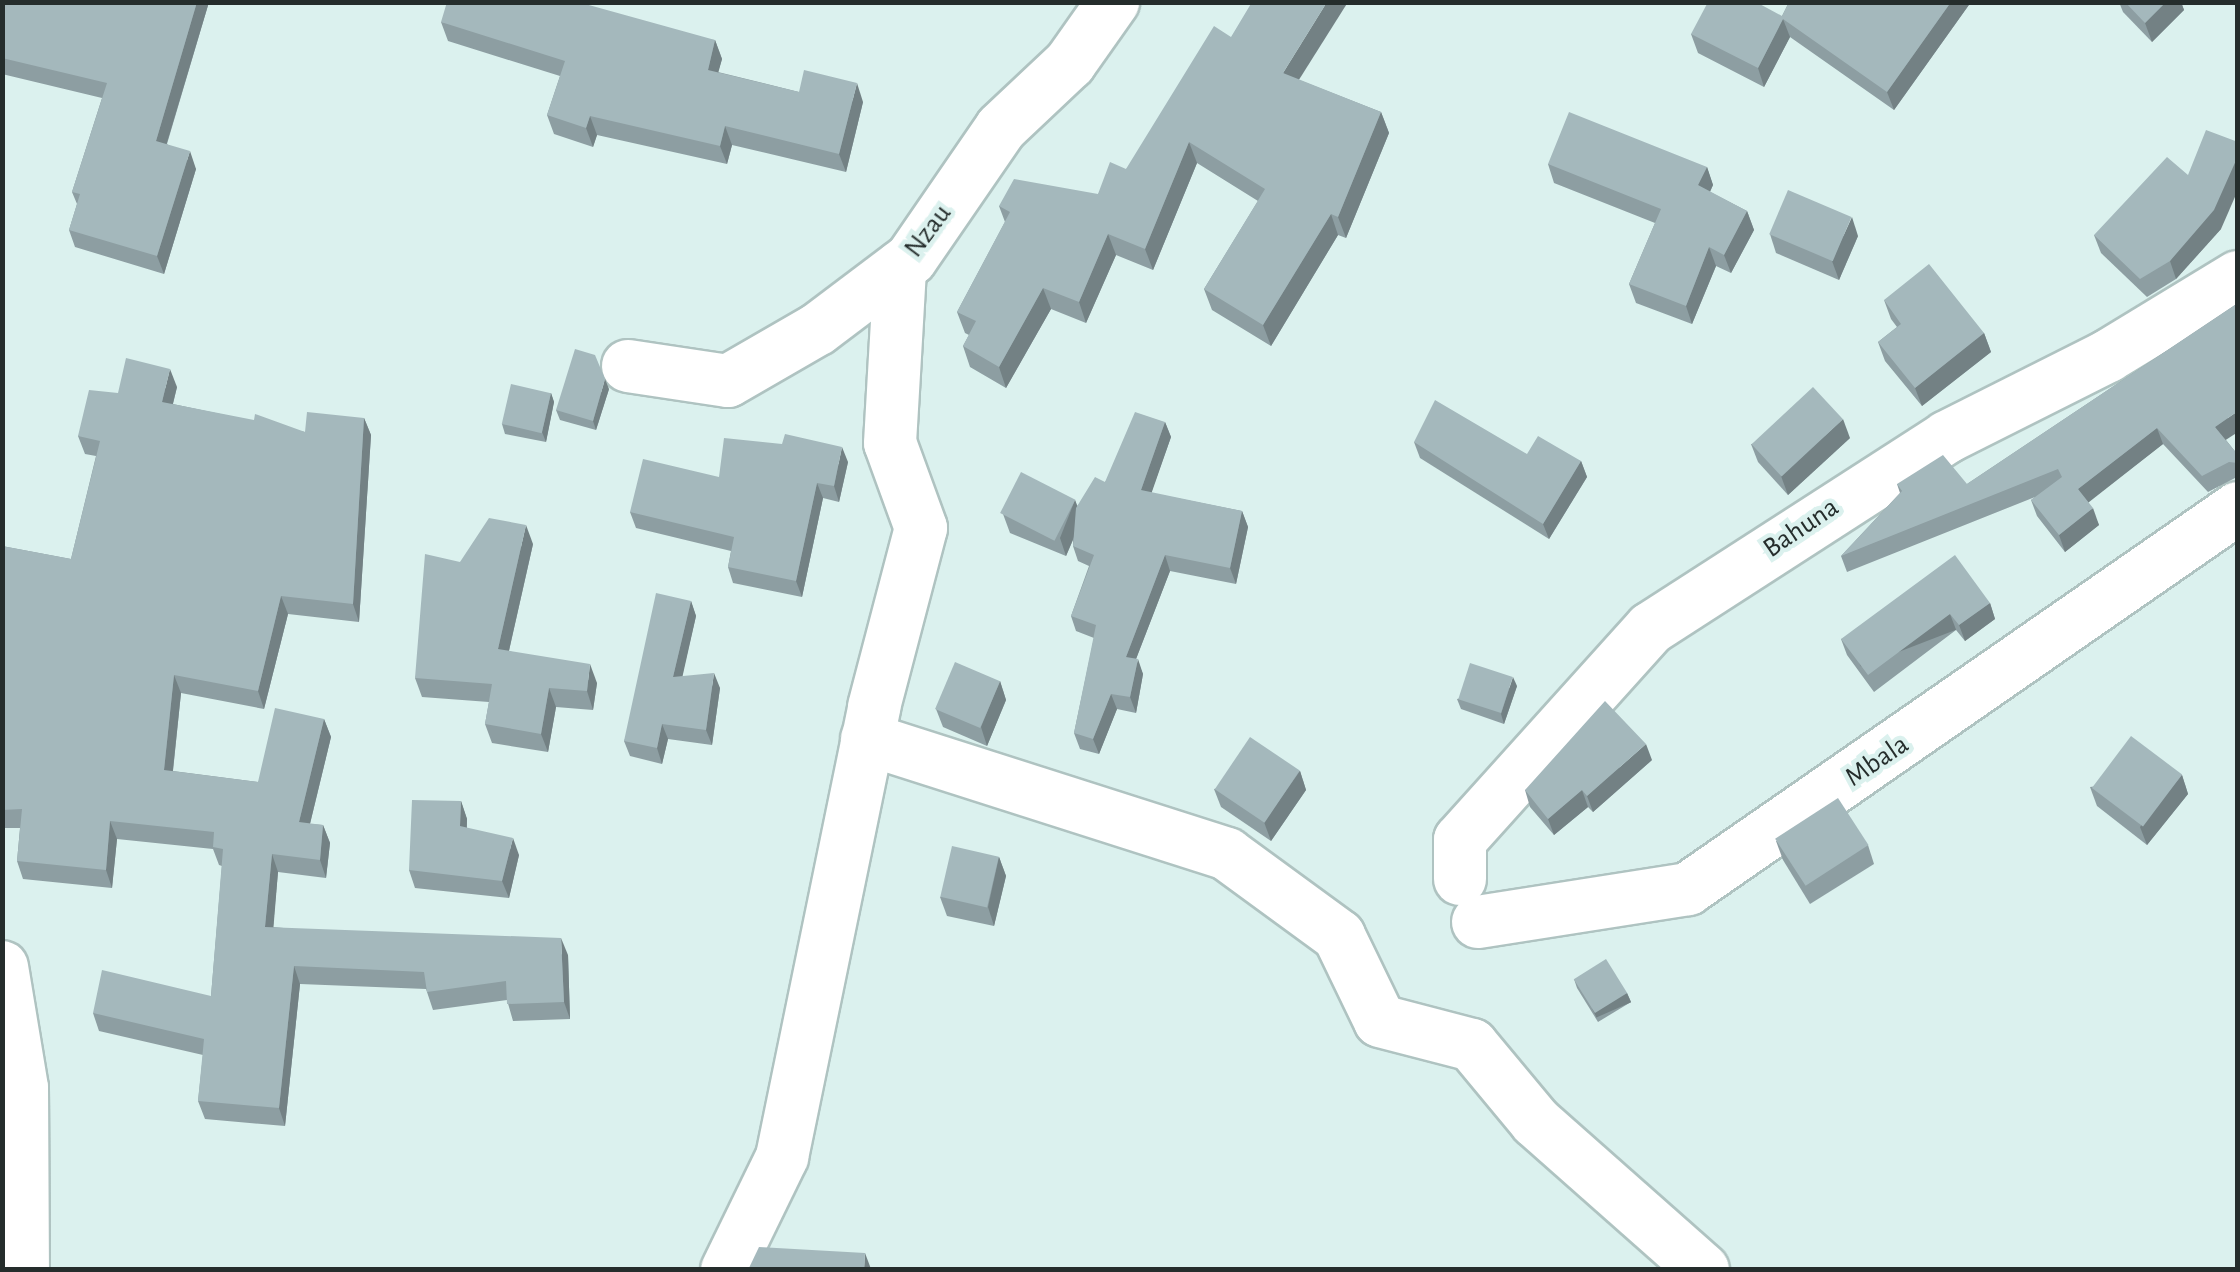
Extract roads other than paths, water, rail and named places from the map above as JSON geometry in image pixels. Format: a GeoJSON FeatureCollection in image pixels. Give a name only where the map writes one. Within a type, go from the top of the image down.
{"type":"FeatureCollection","features":[{"type":"Feature","properties":{"kind":"street","name":"Nzau"},"geometry":{"type":"LineString","coordinates":[[628,366],[728,382],[818,329],[900,268],[1000,128],[1070,63],[1113,2]]}},
{"type":"Feature","properties":{"kind":"street"},"geometry":{"type":"LineString","coordinates":[[727,1270],[782,1158],[867,739],[921,528],[890,443],[900,268]]}},
{"type":"Feature","properties":{"kind":"street","name":"Bahuna"},"geometry":{"type":"LineString","coordinates":[[1470,900],[1460,840],[1651,628],[1930,447],[2108,356],[2238,277]]}},
{"type":"Feature","properties":{"kind":"street","name":"Mbala"},"geometry":{"type":"LineString","coordinates":[[1470,900],[1688,889],[2238,508]]}},
{"type":"Feature","properties":{"kind":"street"},"geometry":{"type":"LineString","coordinates":[[867,739],[1227,854],[1339,936],[1380,1021],[1472,1045],[1536,1122],[1703,1270]]}},
{"type":"Feature","properties":{"kind":"street"},"geometry":{"type":"LineString","coordinates":[[2,967],[22,1088],[23,1270]]}}]}
